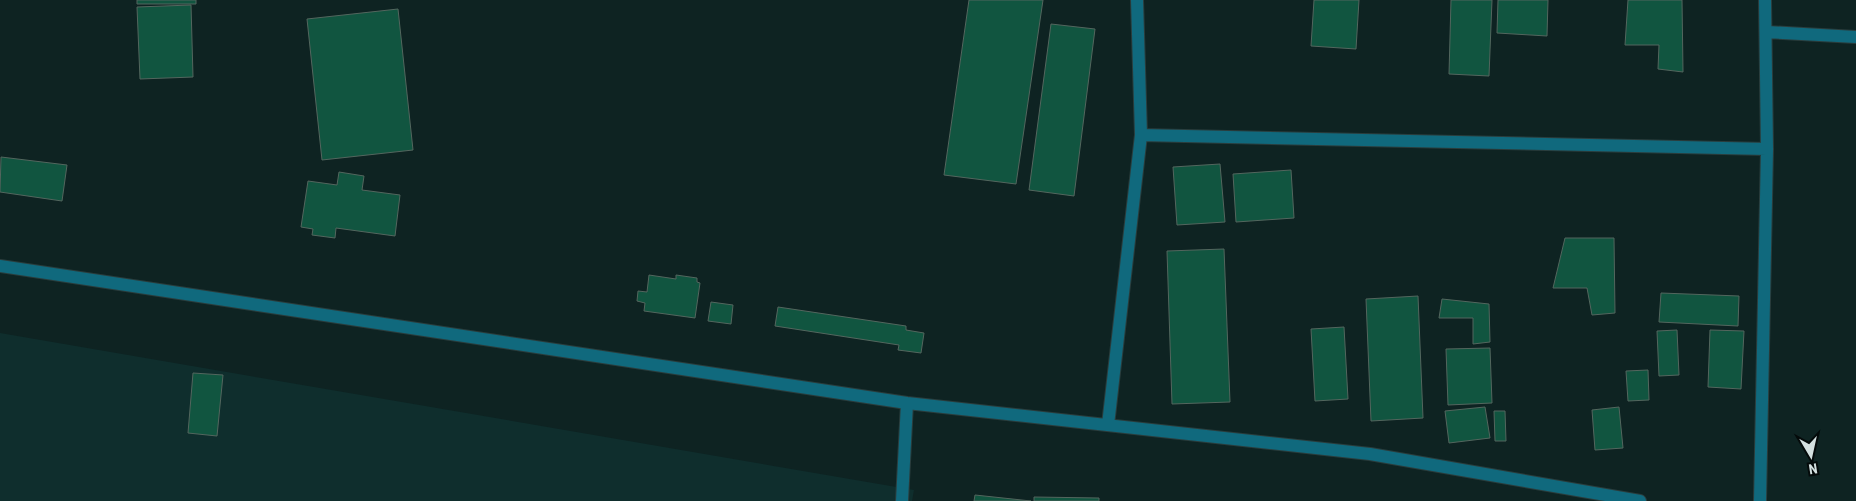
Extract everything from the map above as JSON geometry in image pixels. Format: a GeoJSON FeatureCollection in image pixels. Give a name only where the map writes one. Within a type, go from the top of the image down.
{"type":"FeatureCollection","features":[{"type":"Feature","properties":{"kind":"street"},"geometry":{"type":"LineString","coordinates":[[1108,425],[1141,135],[1137,0]]}},
{"type":"Feature","properties":{"kind":"street"},"geometry":{"type":"LineString","coordinates":[[1760,501],[1767,148],[1767,32],[1765,0]]}},
{"type":"Feature","properties":{"kind":"street"},"geometry":{"type":"LineString","coordinates":[[1767,32],[1856,37]]}},
{"type":"Feature","properties":{"kind":"street"},"geometry":{"type":"LineString","coordinates":[[1141,135],[1767,148]]}},
{"type":"Feature","properties":{"kind":"street"},"geometry":{"type":"LineString","coordinates":[[0,266],[907,402],[1370,454],[1640,501]]}},
{"type":"Feature","properties":{"kind":"street"},"geometry":{"type":"LineString","coordinates":[[902,501],[907,402]]}},
{"type":"Feature","properties":{"kind":"shaded area"},"geometry":{"type":"Polygon","coordinates":[[[0,333],[914,490],[912,501],[0,501],[0,333]]]}},
{"type":"Feature","properties":{"kind":"building"},"geometry":{"type":"Polygon","coordinates":[[[137,0],[196,0],[196,4],[137,4],[137,0]]]}},
{"type":"Feature","properties":{"kind":"building"},"geometry":{"type":"Polygon","coordinates":[[[969,0],[1043,0],[1016,184],[944,175],[969,0]]]}},
{"type":"Feature","properties":{"kind":"building"},"geometry":{"type":"Polygon","coordinates":[[[1314,0],[1359,0],[1356,49],[1311,46],[1314,0]]]}},
{"type":"Feature","properties":{"kind":"building"},"geometry":{"type":"Polygon","coordinates":[[[1451,0],[1492,0],[1489,76],[1449,74],[1451,0]]]}},
{"type":"Feature","properties":{"kind":"building"},"geometry":{"type":"Polygon","coordinates":[[[1498,0],[1548,0],[1547,36],[1497,33],[1498,0]]]}},
{"type":"Feature","properties":{"kind":"building"},"geometry":{"type":"Polygon","coordinates":[[[1628,0],[1682,0],[1683,72],[1658,69],[1659,45],[1625,45],[1628,0]]]}},
{"type":"Feature","properties":{"kind":"building"},"geometry":{"type":"Polygon","coordinates":[[[191,5],[193,77],[140,79],[137,7],[191,5]]]}},
{"type":"Feature","properties":{"kind":"building"},"geometry":{"type":"Polygon","coordinates":[[[398,9],[413,150],[322,160],[307,19],[398,9]]]}},
{"type":"Feature","properties":{"kind":"building"},"geometry":{"type":"Polygon","coordinates":[[[1051,24],[1095,29],[1074,196],[1029,190],[1051,24]]]}},
{"type":"Feature","properties":{"kind":"building"},"geometry":{"type":"Polygon","coordinates":[[[1,157],[67,165],[62,201],[0,192],[1,157]]]}},
{"type":"Feature","properties":{"kind":"building"},"geometry":{"type":"Polygon","coordinates":[[[1220,164],[1225,222],[1177,225],[1173,167],[1220,164]]]}},
{"type":"Feature","properties":{"kind":"building"},"geometry":{"type":"Polygon","coordinates":[[[1291,170],[1294,218],[1236,222],[1233,174],[1291,170]]]}},
{"type":"Feature","properties":{"kind":"building"},"geometry":{"type":"Polygon","coordinates":[[[339,172],[364,176],[362,190],[400,195],[395,236],[336,228],[335,238],[312,235],[313,229],[301,227],[308,181],[337,185],[339,172]]]}},
{"type":"Feature","properties":{"kind":"building"},"geometry":{"type":"Polygon","coordinates":[[[1565,238],[1614,238],[1615,313],[1592,315],[1587,288],[1553,288],[1565,238]]]}},
{"type":"Feature","properties":{"kind":"building"},"geometry":{"type":"Polygon","coordinates":[[[1224,249],[1230,402],[1172,404],[1167,251],[1224,249]]]}},
{"type":"Feature","properties":{"kind":"building"},"geometry":{"type":"Polygon","coordinates":[[[649,275],[676,279],[676,275],[697,278],[697,282],[700,283],[695,318],[644,311],[645,303],[637,301],[638,291],[647,292],[649,275]]]}},
{"type":"Feature","properties":{"kind":"building"},"geometry":{"type":"Polygon","coordinates":[[[1661,293],[1739,296],[1738,326],[1659,322],[1661,293]]]}},
{"type":"Feature","properties":{"kind":"building"},"geometry":{"type":"Polygon","coordinates":[[[1418,296],[1423,418],[1371,421],[1366,299],[1418,296]]]}},
{"type":"Feature","properties":{"kind":"building"},"geometry":{"type":"Polygon","coordinates":[[[1442,299],[1489,304],[1490,342],[1473,344],[1473,318],[1439,318],[1442,299]]]}},
{"type":"Feature","properties":{"kind":"building"},"geometry":{"type":"Polygon","coordinates":[[[711,302],[733,305],[731,324],[708,321],[711,302]]]}},
{"type":"Feature","properties":{"kind":"building"},"geometry":{"type":"Polygon","coordinates":[[[778,307],[906,326],[906,330],[924,333],[921,353],[898,350],[899,345],[775,326],[778,307]]]}},
{"type":"Feature","properties":{"kind":"building"},"geometry":{"type":"Polygon","coordinates":[[[1344,327],[1348,399],[1315,401],[1311,329],[1344,327]]]}},
{"type":"Feature","properties":{"kind":"building"},"geometry":{"type":"Polygon","coordinates":[[[1677,330],[1679,375],[1659,376],[1657,331],[1677,330]]]}},
{"type":"Feature","properties":{"kind":"building"},"geometry":{"type":"Polygon","coordinates":[[[1710,330],[1744,331],[1741,389],[1708,387],[1710,330]]]}},
{"type":"Feature","properties":{"kind":"building"},"geometry":{"type":"Polygon","coordinates":[[[1490,348],[1492,403],[1448,405],[1446,349],[1490,348]]]}},
{"type":"Feature","properties":{"kind":"building"},"geometry":{"type":"Polygon","coordinates":[[[1648,370],[1649,400],[1628,401],[1626,371],[1648,370]]]}},
{"type":"Feature","properties":{"kind":"building"},"geometry":{"type":"Polygon","coordinates":[[[193,373],[223,375],[217,436],[188,433],[193,373]]]}},
{"type":"Feature","properties":{"kind":"building"},"geometry":{"type":"Polygon","coordinates":[[[1485,407],[1490,438],[1449,443],[1445,411],[1485,407]]]}},
{"type":"Feature","properties":{"kind":"building"},"geometry":{"type":"Polygon","coordinates":[[[1619,407],[1623,448],[1595,450],[1592,410],[1619,407]]]}},
{"type":"Feature","properties":{"kind":"building"},"geometry":{"type":"Polygon","coordinates":[[[1494,411],[1505,411],[1506,441],[1495,441],[1494,411]]]}},
{"type":"Feature","properties":{"kind":"building"},"geometry":{"type":"Polygon","coordinates":[[[975,495],[1031,501],[974,501],[975,495]]]}},
{"type":"Feature","properties":{"kind":"building"},"geometry":{"type":"Polygon","coordinates":[[[1034,497],[1099,498],[1099,501],[1034,501],[1034,497]]]}}]}
